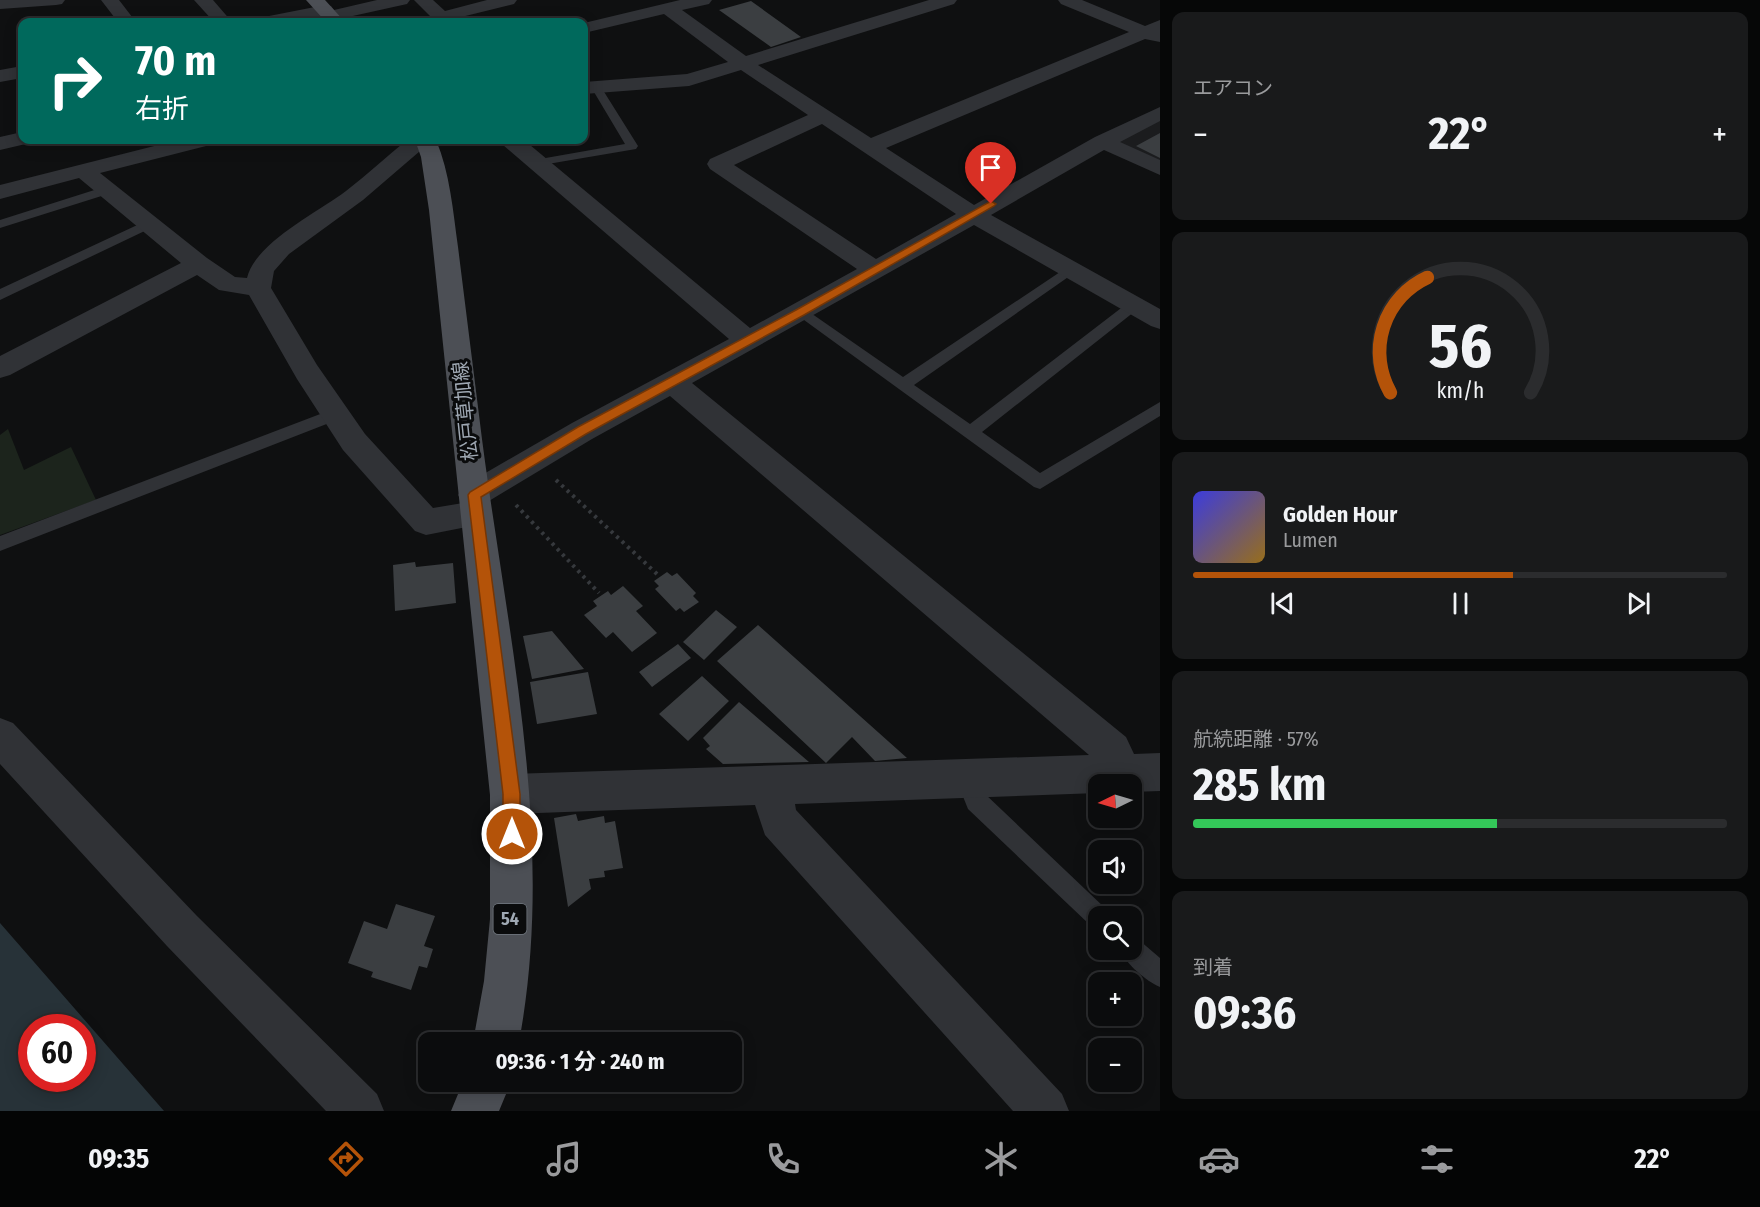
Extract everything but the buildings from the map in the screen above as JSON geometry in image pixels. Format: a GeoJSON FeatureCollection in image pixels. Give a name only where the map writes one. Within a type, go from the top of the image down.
{"type":"FeatureCollection","features":[{"type":"Feature","properties":{"kind":"main road","name":"松戸草加線"},"geometry":{"type":"LineString","coordinates":[[427,144],[441,210],[482,497],[511,794],[512,875],[505,998],[498,1032]]}},
{"type":"Feature","properties":{"kind":"main road"},"geometry":{"type":"LineString","coordinates":[[475,1111],[483,1092]]}},
{"type":"Feature","properties":{"kind":"street"},"geometry":{"type":"LineString","coordinates":[[0,4],[56,0]]}},
{"type":"Feature","properties":{"kind":"street"},"geometry":{"type":"LineString","coordinates":[[110,0],[124,18]]}},
{"type":"Feature","properties":{"kind":"street"},"geometry":{"type":"LineString","coordinates":[[203,0],[219,18]]}},
{"type":"Feature","properties":{"kind":"street"},"geometry":{"type":"LineString","coordinates":[[289,18],[401,0]]}},
{"type":"Feature","properties":{"kind":"street"},"geometry":{"type":"LineString","coordinates":[[423,0],[441,17],[508,0]]}},
{"type":"Feature","properties":{"kind":"street"},"geometry":{"type":"LineString","coordinates":[[588,27],[703,0]]}},
{"type":"Feature","properties":{"kind":"street"},"geometry":{"type":"LineString","coordinates":[[590,87],[689,80],[948,0]]}},
{"type":"Feature","properties":{"kind":"street"},"geometry":{"type":"LineString","coordinates":[[1067,0],[1155,32]]}},
{"type":"Feature","properties":{"kind":"street"},"geometry":{"type":"LineString","coordinates":[[24,2],[22,6],[29,18]]}},
{"type":"Feature","properties":{"kind":"street"},"geometry":{"type":"LineString","coordinates":[[667,8],[741,63],[972,214],[1160,320]]}},
{"type":"Feature","properties":{"kind":"street"},"geometry":{"type":"LineString","coordinates":[[869,147],[1155,32]]}},
{"type":"Feature","properties":{"kind":"street"},"geometry":{"type":"LineString","coordinates":[[0,76],[18,73]]}},
{"type":"Feature","properties":{"kind":"street"},"geometry":{"type":"LineString","coordinates":[[414,144],[355,195],[280,249],[262,269],[258,288],[307,372],[354,442],[426,522],[482,497],[534,459],[671,381],[800,312],[1103,142],[1160,113]]}},
{"type":"Feature","properties":{"kind":"street"},"geometry":{"type":"LineString","coordinates":[[823,116],[718,164],[875,270]]}},
{"type":"Feature","properties":{"kind":"street"},"geometry":{"type":"LineString","coordinates":[[0,144],[18,139]]}},
{"type":"Feature","properties":{"kind":"street"},"geometry":{"type":"LineString","coordinates":[[1103,142],[1160,168]]}},
{"type":"Feature","properties":{"kind":"street"},"geometry":{"type":"LineString","coordinates":[[0,192],[186,144]]}},
{"type":"Feature","properties":{"kind":"street"},"geometry":{"type":"LineString","coordinates":[[516,144],[747,340]]}},
{"type":"Feature","properties":{"kind":"street"},"geometry":{"type":"LineString","coordinates":[[83,170],[198,264],[228,284],[258,288]]}},
{"type":"Feature","properties":{"kind":"street"},"geometry":{"type":"LineString","coordinates":[[0,368],[198,264]]}},
{"type":"Feature","properties":{"kind":"street"},"geometry":{"type":"LineString","coordinates":[[671,381],[1113,750],[1122,772]]}},
{"type":"Feature","properties":{"kind":"street"},"geometry":{"type":"LineString","coordinates":[[0,736],[182,931],[360,1111]]}},
{"type":"Feature","properties":{"kind":"street"},"geometry":{"type":"LineString","coordinates":[[511,794],[1160,772]]}},
{"type":"Feature","properties":{"kind":"street"},"geometry":{"type":"LineString","coordinates":[[770,786],[779,821],[1045,1111]]}},
{"type":"Feature","properties":{"kind":"lane"},"geometry":{"type":"LineString","coordinates":[[540,163],[632,146],[590,87]]}},
{"type":"Feature","properties":{"kind":"lane"},"geometry":{"type":"LineString","coordinates":[[0,224],[107,190]]}},
{"type":"Feature","properties":{"kind":"lane"},"geometry":{"type":"LineString","coordinates":[[0,295],[148,224]]}},
{"type":"Feature","properties":{"kind":"lane"},"geometry":{"type":"LineString","coordinates":[[903,385],[1069,270]]}},
{"type":"Feature","properties":{"kind":"lane"},"geometry":{"type":"LineString","coordinates":[[970,432],[1134,305]]}},
{"type":"Feature","properties":{"kind":"lane"},"geometry":{"type":"LineString","coordinates":[[800,312],[1040,482],[1160,408]]}},
{"type":"Feature","properties":{"kind":"lane"},"geometry":{"type":"LineString","coordinates":[[0,544],[336,414]]}},
{"type":"Feature","properties":{"kind":"lane"},"geometry":{"type":"LineString","coordinates":[[967,778],[976,801],[1088,907]]}},
{"type":"Feature","properties":{"kind":"lane"},"geometry":{"type":"LineString","coordinates":[[1142,958],[1160,975]]}},
{"type":"Feature","properties":{"kind":"path"},"geometry":{"type":"LineString","coordinates":[[534,459],[657,574]]}},
{"type":"Feature","properties":{"kind":"path"},"geometry":{"type":"LineString","coordinates":[[482,497],[599,593]]}},
{"type":"Feature","properties":{"kind":"shaded area"},"geometry":{"type":"Polygon","coordinates":[[[1160,118],[1160,162],[1113,141],[1160,118]]]}},
{"type":"Feature","properties":{"kind":"shaded area"},"geometry":{"type":"Polygon","coordinates":[[[8,429],[24,470],[71,447],[96,500],[0,535],[0,435],[8,429]]]}},
{"type":"Feature","properties":{"kind":"shaded area"},"geometry":{"type":"Polygon","coordinates":[[[0,923],[79,1014],[18,1014],[18,1092],[96,1092],[96,1033],[164,1111],[0,1111],[0,923]]]}},
{"type":"Feature","properties":{"kind":"route"},"geometry":{"type":"LineString","coordinates":[[512,834],[511,794],[474,495],[582,430],[800,312],[991,204]]}}]}
